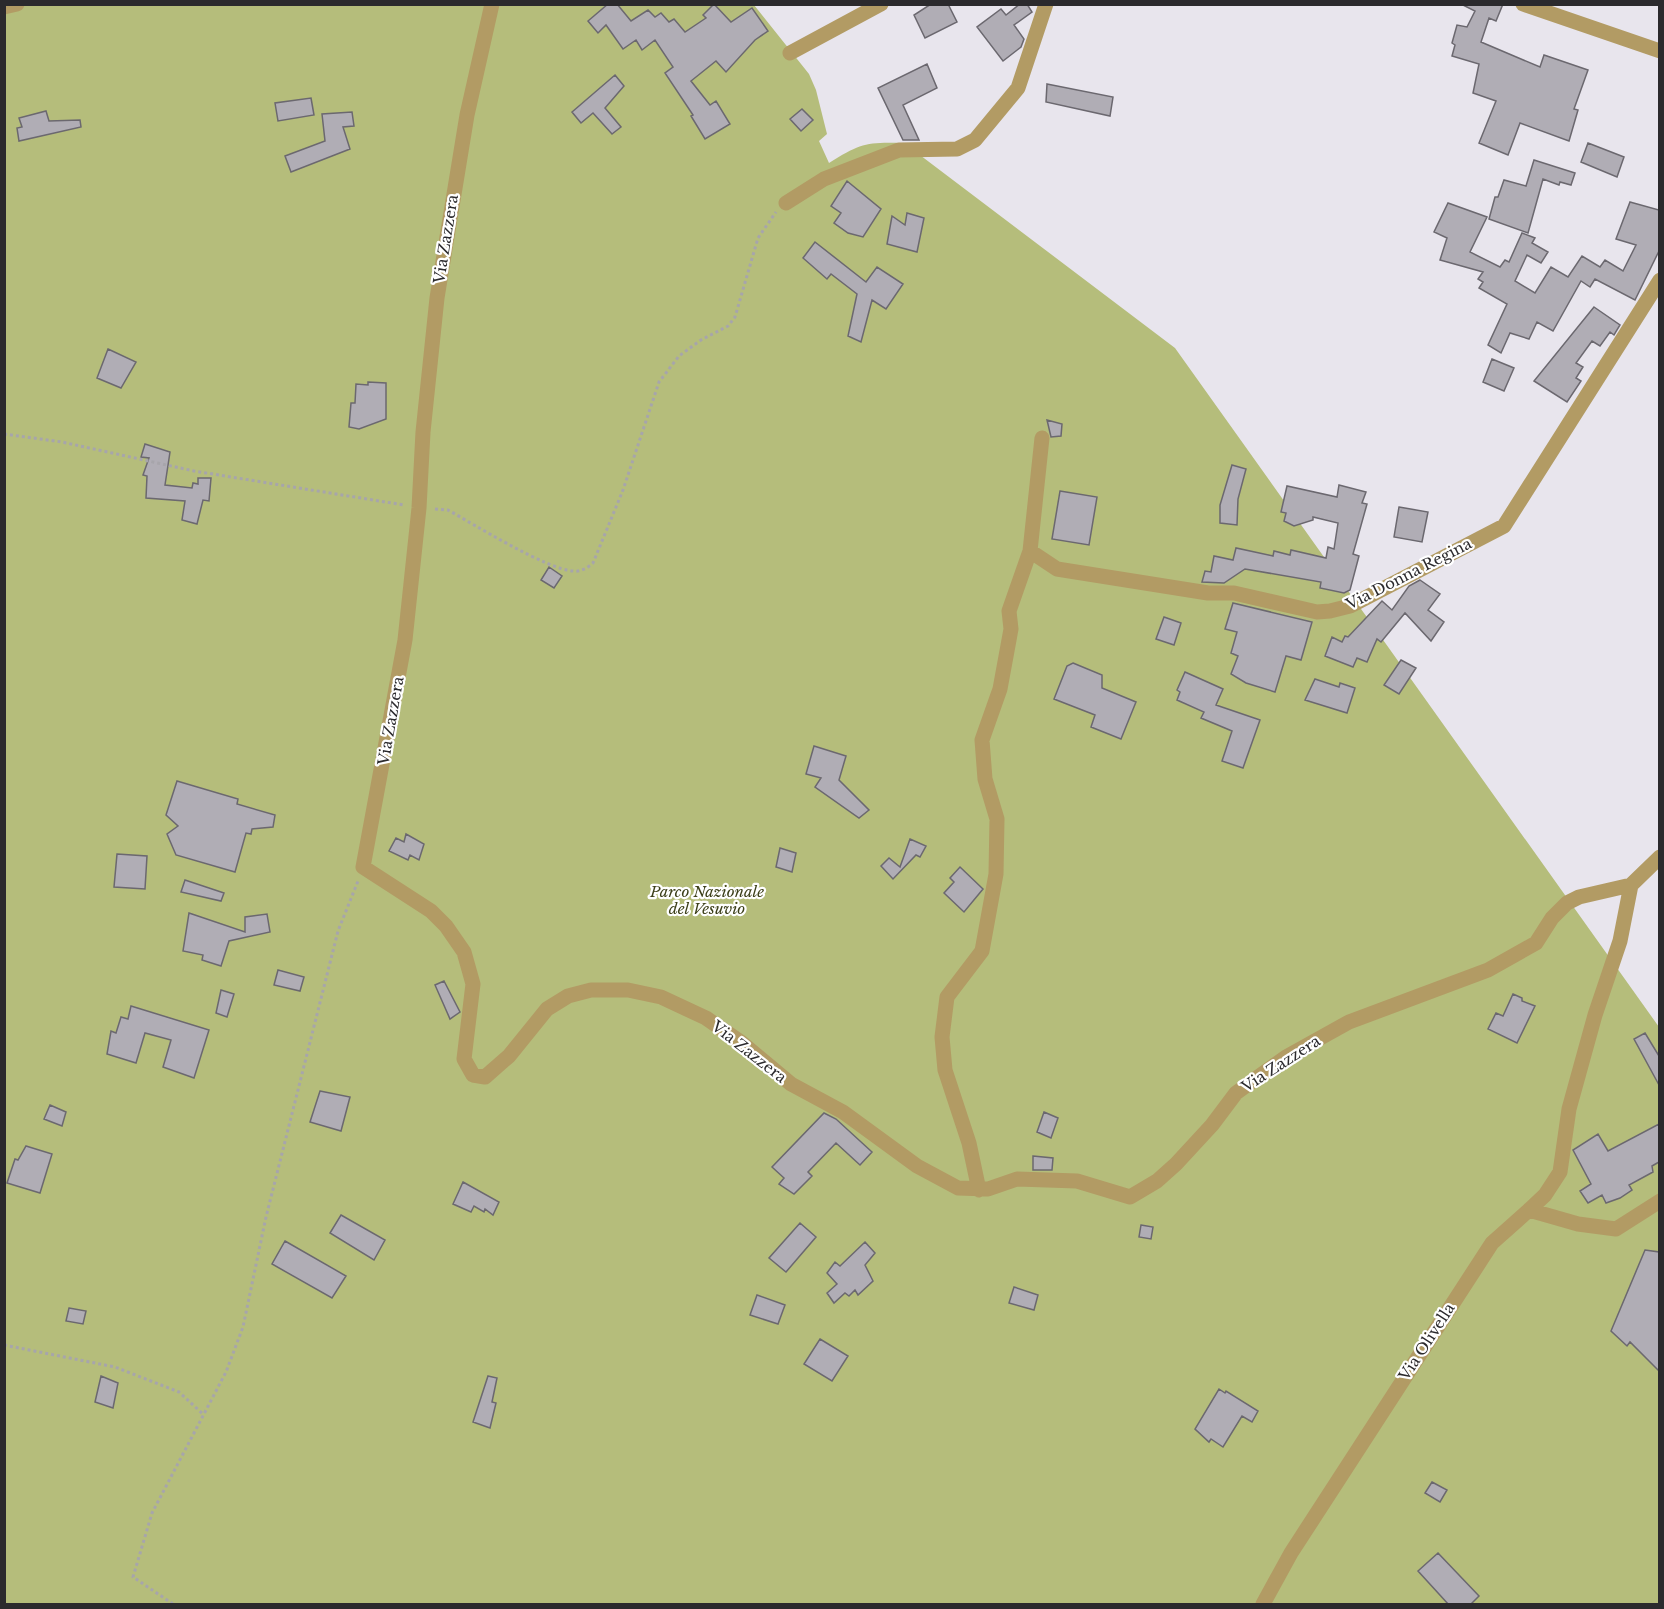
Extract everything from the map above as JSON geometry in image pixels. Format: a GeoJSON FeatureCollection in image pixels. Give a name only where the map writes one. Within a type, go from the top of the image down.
{"type":"FeatureCollection","features":[{"type":"Feature","properties":{"kind":"street"},"geometry":{"type":"LineString","coordinates":[[4,7],[17,4]]}},
{"type":"Feature","properties":{"kind":"street","name":"Via Zazzera"},"geometry":{"type":"LineString","coordinates":[[492,4],[467,116],[437,298],[405,640],[363,867],[431,911],[446,926],[464,952],[473,984],[464,1059],[473,1075],[485,1077],[496,1069],[547,1009],[568,996],[610,988],[650,995],[706,1018],[742,1043],[791,1084],[843,1112],[917,1166],[958,1188],[979,1190],[1017,1179],[1077,1181],[1130,1197],[1157,1181],[1176,1164],[1212,1125],[1236,1093],[1286,1057],[1349,1022],[1488,970],[1536,943],[1552,918],[1567,903],[1579,897],[1631,885]]}},
{"type":"Feature","properties":{"kind":"street"},"geometry":{"type":"LineString","coordinates":[[790,53],[881,4]]}},
{"type":"Feature","properties":{"kind":"street"},"geometry":{"type":"LineString","coordinates":[[786,203],[824,179],[899,150],[957,149],[975,140],[1018,88],[1046,4]]}},
{"type":"Feature","properties":{"kind":"street"},"geometry":{"type":"LineString","coordinates":[[1523,4],[1659,51]]}},
{"type":"Feature","properties":{"kind":"street","name":"Via Donna Regina"},"geometry":{"type":"LineString","coordinates":[[1030,551],[1057,569],[1208,593],[1234,593],[1317,612],[1350,606],[1504,526],[1659,280]]}},
{"type":"Feature","properties":{"kind":"street"},"geometry":{"type":"LineString","coordinates":[[979,1190],[969,1143],[945,1070],[942,1037],[947,997],[982,951],[996,874],[997,819],[985,779],[982,740],[1000,689],[1011,629],[1009,611],[1030,551],[1042,438]]}},
{"type":"Feature","properties":{"kind":"street"},"geometry":{"type":"LineString","coordinates":[[1631,885],[1659,857]]}},
{"type":"Feature","properties":{"kind":"street","name":"Via Olivella"},"geometry":{"type":"LineString","coordinates":[[1263,1605],[1304,1534],[1492,1243],[1545,1195],[1560,1172],[1569,1109],[1595,1015],[1620,941],[1631,885]]}},
{"type":"Feature","properties":{"kind":"street"},"geometry":{"type":"LineString","coordinates":[[1529,1210],[1578,1224],[1616,1229],[1659,1201]]}},
{"type":"Feature","properties":{"kind":"path"},"geometry":{"type":"LineString","coordinates":[[4,434],[62,442],[194,471],[419,508],[448,510],[547,562],[572,571],[586,569],[593,563],[623,490],[659,382],[679,356],[728,326],[735,317],[758,238],[772,215],[786,203]]}},
{"type":"Feature","properties":{"kind":"path"},"geometry":{"type":"LineString","coordinates":[[174,1605],[133,1577],[152,1513],[226,1372],[243,1327],[266,1217],[338,931],[363,867]]}},
{"type":"Feature","properties":{"kind":"path"},"geometry":{"type":"LineString","coordinates":[[4,1345],[115,1367],[179,1392],[204,1415]]}},
{"type":"Feature","properties":{"kind":"green space","name":"Parco Nazionale del Vesuvio"},"geometry":{"type":"Polygon","coordinates":[[[5,5],[754,5],[809,74],[816,90],[827,134],[819,141],[829,163],[864,145],[904,143],[1175,348],[1659,1027],[1659,1604],[5,1604],[5,5]]]}},
{"type":"Feature","properties":{"kind":"building"},"geometry":{"type":"Polygon","coordinates":[[[608,4],[617,4],[631,21],[648,10],[655,17],[661,13],[669,22],[674,19],[685,32],[706,18],[703,15],[714,4],[731,22],[752,8],[768,31],[755,40],[726,72],[716,61],[691,81],[710,105],[716,101],[730,124],[705,139],[691,116],[693,115],[665,73],[673,67],[655,40],[642,50],[636,40],[623,49],[606,25],[598,33],[588,21],[608,4]]]}},
{"type":"Feature","properties":{"kind":"building"},"geometry":{"type":"Polygon","coordinates":[[[931,4],[948,4],[957,22],[925,38],[914,15],[931,4]]]}},
{"type":"Feature","properties":{"kind":"building"},"geometry":{"type":"Polygon","coordinates":[[[1020,4],[1027,4],[1032,12],[1014,25],[1024,39],[1021,47],[1003,61],[977,27],[1001,9],[1006,15],[1020,4]]]}},
{"type":"Feature","properties":{"kind":"building"},"geometry":{"type":"Polygon","coordinates":[[[1461,4],[1503,4],[1496,21],[1489,18],[1481,42],[1540,67],[1544,55],[1588,70],[1574,109],[1578,110],[1569,141],[1520,123],[1508,155],[1479,143],[1496,101],[1473,93],[1479,64],[1452,56],[1455,45],[1452,43],[1457,25],[1467,27],[1475,11],[1461,4]]]}},
{"type":"Feature","properties":{"kind":"building"},"geometry":{"type":"Polygon","coordinates":[[[927,64],[937,88],[903,105],[919,140],[903,140],[878,88],[927,64]]]}},
{"type":"Feature","properties":{"kind":"building"},"geometry":{"type":"Polygon","coordinates":[[[615,75],[624,86],[605,108],[621,127],[612,134],[593,113],[581,123],[572,112],[615,75]]]}},
{"type":"Feature","properties":{"kind":"building"},"geometry":{"type":"Polygon","coordinates":[[[1047,84],[1113,97],[1110,116],[1046,102],[1047,84]]]}},
{"type":"Feature","properties":{"kind":"building"},"geometry":{"type":"Polygon","coordinates":[[[311,98],[314,115],[278,121],[275,103],[311,98]]]}},
{"type":"Feature","properties":{"kind":"building"},"geometry":{"type":"Polygon","coordinates":[[[802,109],[813,120],[801,131],[790,119],[802,109]]]}},
{"type":"Feature","properties":{"kind":"building"},"geometry":{"type":"Polygon","coordinates":[[[46,111],[49,121],[80,120],[81,127],[19,141],[17,128],[22,127],[19,118],[46,111]]]}},
{"type":"Feature","properties":{"kind":"building"},"geometry":{"type":"Polygon","coordinates":[[[352,112],[354,126],[343,127],[350,149],[291,172],[285,156],[325,141],[322,114],[352,112]]]}},
{"type":"Feature","properties":{"kind":"building"},"geometry":{"type":"Polygon","coordinates":[[[1588,143],[1624,157],[1617,177],[1581,162],[1588,143]]]}},
{"type":"Feature","properties":{"kind":"building"},"geometry":{"type":"Polygon","coordinates":[[[1534,160],[1575,173],[1571,185],[1560,182],[1559,185],[1543,179],[1528,233],[1489,219],[1495,197],[1498,197],[1504,180],[1526,186],[1534,160]]]}},
{"type":"Feature","properties":{"kind":"building"},"geometry":{"type":"Polygon","coordinates":[[[847,181],[881,209],[863,237],[848,233],[834,223],[841,213],[831,206],[847,181]]]}},
{"type":"Feature","properties":{"kind":"building"},"geometry":{"type":"Polygon","coordinates":[[[1630,202],[1659,210],[1659,251],[1635,300],[1595,279],[1590,287],[1581,281],[1553,331],[1537,322],[1529,339],[1510,333],[1501,353],[1488,345],[1507,304],[1479,288],[1483,282],[1478,279],[1483,272],[1440,260],[1447,238],[1434,232],[1448,203],[1487,217],[1470,252],[1500,267],[1505,260],[1509,262],[1522,233],[1535,238],[1532,243],[1548,252],[1541,263],[1527,255],[1515,281],[1535,293],[1551,267],[1568,277],[1582,256],[1600,267],[1605,260],[1623,271],[1636,245],[1616,239],[1630,202]]]}},
{"type":"Feature","properties":{"kind":"building"},"geometry":{"type":"Polygon","coordinates":[[[907,213],[924,218],[917,252],[887,244],[892,216],[905,225],[907,213]]]}},
{"type":"Feature","properties":{"kind":"building"},"geometry":{"type":"Polygon","coordinates":[[[815,242],[866,282],[877,267],[903,284],[886,309],[872,300],[861,342],[848,336],[857,294],[831,274],[827,279],[803,258],[815,242]]]}},
{"type":"Feature","properties":{"kind":"building"},"geometry":{"type":"Polygon","coordinates":[[[1594,307],[1620,325],[1614,335],[1610,332],[1600,346],[1592,341],[1576,363],[1583,367],[1576,378],[1581,381],[1567,402],[1534,381],[1594,307]]]}},
{"type":"Feature","properties":{"kind":"building"},"geometry":{"type":"Polygon","coordinates":[[[108,349],[136,362],[121,388],[97,378],[108,349]]]}},
{"type":"Feature","properties":{"kind":"building"},"geometry":{"type":"Polygon","coordinates":[[[1492,359],[1514,368],[1504,391],[1483,382],[1492,359]]]}},
{"type":"Feature","properties":{"kind":"building"},"geometry":{"type":"Polygon","coordinates":[[[368,382],[386,383],[386,419],[359,429],[349,427],[351,403],[355,403],[356,384],[368,385],[368,382]]]}},
{"type":"Feature","properties":{"kind":"building"},"geometry":{"type":"Polygon","coordinates":[[[1047,420],[1062,424],[1061,436],[1051,437],[1047,420]]]}},
{"type":"Feature","properties":{"kind":"building"},"geometry":{"type":"Polygon","coordinates":[[[145,444],[170,452],[165,485],[192,488],[193,483],[198,484],[198,478],[211,478],[209,501],[203,500],[197,524],[182,520],[185,501],[146,498],[147,476],[143,475],[149,458],[141,457],[145,444]]]}},
{"type":"Feature","properties":{"kind":"building"},"geometry":{"type":"Polygon","coordinates":[[[1232,465],[1246,469],[1238,499],[1237,525],[1220,523],[1220,505],[1232,465]]]}},
{"type":"Feature","properties":{"kind":"building"},"geometry":{"type":"Polygon","coordinates":[[[1339,485],[1366,492],[1362,503],[1367,504],[1353,554],[1359,556],[1350,590],[1344,593],[1320,588],[1321,582],[1245,569],[1224,583],[1202,582],[1205,571],[1211,572],[1214,556],[1233,560],[1236,548],[1273,556],[1274,551],[1290,555],[1291,550],[1326,558],[1328,547],[1334,549],[1338,523],[1313,517],[1313,520],[1294,526],[1284,521],[1286,513],[1281,512],[1287,486],[1337,497],[1339,485]]]}},
{"type":"Feature","properties":{"kind":"building"},"geometry":{"type":"Polygon","coordinates":[[[1060,491],[1097,497],[1089,545],[1052,539],[1060,491]]]}},
{"type":"Feature","properties":{"kind":"building"},"geometry":{"type":"Polygon","coordinates":[[[1399,507],[1428,512],[1422,542],[1394,537],[1399,507]]]}},
{"type":"Feature","properties":{"kind":"building"},"geometry":{"type":"Polygon","coordinates":[[[549,567],[562,576],[554,588],[541,580],[549,567]]]}},
{"type":"Feature","properties":{"kind":"building"},"geometry":{"type":"Polygon","coordinates":[[[1420,580],[1440,594],[1428,610],[1444,622],[1431,641],[1405,613],[1381,642],[1377,639],[1367,662],[1357,658],[1353,667],[1325,656],[1332,637],[1342,642],[1345,636],[1348,637],[1382,601],[1392,610],[1409,586],[1420,580]]]}},
{"type":"Feature","properties":{"kind":"building"},"geometry":{"type":"Polygon","coordinates":[[[1233,603],[1312,622],[1301,660],[1286,656],[1275,692],[1246,683],[1231,674],[1238,656],[1231,653],[1237,632],[1225,629],[1233,603]]]}},
{"type":"Feature","properties":{"kind":"building"},"geometry":{"type":"Polygon","coordinates":[[[1164,617],[1181,623],[1174,645],[1156,639],[1164,617]]]}},
{"type":"Feature","properties":{"kind":"building"},"geometry":{"type":"Polygon","coordinates":[[[1401,660],[1416,668],[1399,694],[1384,685],[1401,660]]]}},
{"type":"Feature","properties":{"kind":"building"},"geometry":{"type":"Polygon","coordinates":[[[1073,663],[1102,675],[1102,688],[1136,702],[1121,739],[1091,727],[1095,715],[1054,699],[1067,666],[1073,663]]]}},
{"type":"Feature","properties":{"kind":"building"},"geometry":{"type":"Polygon","coordinates":[[[1185,672],[1223,689],[1216,705],[1260,720],[1243,768],[1222,761],[1232,731],[1201,718],[1204,712],[1177,700],[1180,692],[1177,690],[1185,672]]]}},
{"type":"Feature","properties":{"kind":"building"},"geometry":{"type":"Polygon","coordinates":[[[1315,679],[1339,687],[1340,683],[1355,688],[1347,713],[1305,700],[1315,679]]]}},
{"type":"Feature","properties":{"kind":"building"},"geometry":{"type":"Polygon","coordinates":[[[814,746],[846,756],[839,780],[869,810],[859,818],[815,787],[821,778],[806,774],[814,746]]]}},
{"type":"Feature","properties":{"kind":"building"},"geometry":{"type":"Polygon","coordinates":[[[177,781],[238,799],[237,804],[275,815],[273,827],[252,829],[251,834],[246,833],[235,872],[176,855],[167,834],[178,826],[166,815],[177,781]]]}},
{"type":"Feature","properties":{"kind":"building"},"geometry":{"type":"Polygon","coordinates":[[[406,834],[424,844],[419,860],[410,855],[408,860],[389,851],[396,838],[404,842],[406,834]]]}},
{"type":"Feature","properties":{"kind":"building"},"geometry":{"type":"Polygon","coordinates":[[[910,839],[926,846],[920,857],[916,855],[893,879],[881,866],[889,858],[900,867],[910,839]]]}},
{"type":"Feature","properties":{"kind":"building"},"geometry":{"type":"Polygon","coordinates":[[[780,848],[796,853],[792,872],[776,867],[780,848]]]}},
{"type":"Feature","properties":{"kind":"building"},"geometry":{"type":"Polygon","coordinates":[[[117,854],[147,856],[145,889],[114,887],[117,854]]]}},
{"type":"Feature","properties":{"kind":"building"},"geometry":{"type":"Polygon","coordinates":[[[960,867],[983,889],[964,912],[944,893],[954,882],[950,878],[960,867]]]}},
{"type":"Feature","properties":{"kind":"building"},"geometry":{"type":"Polygon","coordinates":[[[185,880],[224,893],[221,901],[181,892],[185,880]]]}},
{"type":"Feature","properties":{"kind":"building"},"geometry":{"type":"Polygon","coordinates":[[[189,913],[245,932],[245,917],[267,914],[270,932],[229,941],[221,966],[202,960],[203,955],[183,951],[189,913]]]}},
{"type":"Feature","properties":{"kind":"building"},"geometry":{"type":"Polygon","coordinates":[[[278,970],[304,977],[300,991],[274,985],[278,970]]]}},
{"type":"Feature","properties":{"kind":"building"},"geometry":{"type":"Polygon","coordinates":[[[444,981],[460,1012],[450,1019],[435,985],[444,981]]]}},
{"type":"Feature","properties":{"kind":"building"},"geometry":{"type":"Polygon","coordinates":[[[221,990],[234,994],[227,1017],[216,1013],[221,990]]]}},
{"type":"Feature","properties":{"kind":"building"},"geometry":{"type":"Polygon","coordinates":[[[1513,994],[1522,998],[1522,1001],[1535,1006],[1517,1043],[1488,1029],[1496,1013],[1503,1016],[1513,994]]]}},
{"type":"Feature","properties":{"kind":"building"},"geometry":{"type":"Polygon","coordinates":[[[131,1006],[209,1030],[194,1078],[163,1067],[171,1040],[145,1033],[136,1063],[107,1054],[111,1031],[116,1033],[121,1017],[128,1019],[131,1006]]]}},
{"type":"Feature","properties":{"kind":"building"},"geometry":{"type":"Polygon","coordinates":[[[1645,1033],[1659,1056],[1659,1085],[1634,1039],[1645,1033]]]}},
{"type":"Feature","properties":{"kind":"building"},"geometry":{"type":"Polygon","coordinates":[[[320,1091],[350,1097],[341,1131],[310,1122],[320,1091]]]}},
{"type":"Feature","properties":{"kind":"building"},"geometry":{"type":"Polygon","coordinates":[[[50,1105],[66,1112],[62,1126],[44,1119],[50,1105]]]}},
{"type":"Feature","properties":{"kind":"building"},"geometry":{"type":"Polygon","coordinates":[[[1044,1112],[1058,1118],[1051,1138],[1037,1132],[1044,1112]]]}},
{"type":"Feature","properties":{"kind":"building"},"geometry":{"type":"Polygon","coordinates":[[[824,1113],[836,1119],[872,1152],[860,1165],[836,1143],[808,1172],[812,1176],[794,1194],[779,1184],[784,1178],[772,1167],[824,1113]]]}},
{"type":"Feature","properties":{"kind":"building"},"geometry":{"type":"Polygon","coordinates":[[[1659,1124],[1659,1162],[1652,1166],[1653,1172],[1629,1185],[1632,1190],[1620,1198],[1606,1203],[1602,1195],[1588,1203],[1580,1191],[1591,1184],[1573,1150],[1598,1134],[1608,1151],[1659,1124]]]}},
{"type":"Feature","properties":{"kind":"building"},"geometry":{"type":"Polygon","coordinates":[[[26,1146],[52,1154],[40,1193],[7,1183],[15,1159],[18,1160],[26,1146]]]}},
{"type":"Feature","properties":{"kind":"building"},"geometry":{"type":"Polygon","coordinates":[[[1033,1156],[1053,1158],[1052,1170],[1033,1170],[1033,1156]]]}},
{"type":"Feature","properties":{"kind":"building"},"geometry":{"type":"Polygon","coordinates":[[[463,1182],[499,1202],[493,1215],[485,1209],[484,1212],[474,1206],[471,1212],[453,1204],[463,1182]]]}},
{"type":"Feature","properties":{"kind":"building"},"geometry":{"type":"Polygon","coordinates":[[[341,1215],[385,1240],[374,1260],[330,1233],[341,1215]]]}},
{"type":"Feature","properties":{"kind":"building"},"geometry":{"type":"Polygon","coordinates":[[[800,1223],[816,1237],[786,1272],[769,1258],[800,1223]]]}},
{"type":"Feature","properties":{"kind":"building"},"geometry":{"type":"Polygon","coordinates":[[[1141,1225],[1153,1227],[1151,1239],[1139,1237],[1141,1225]]]}},
{"type":"Feature","properties":{"kind":"building"},"geometry":{"type":"Polygon","coordinates":[[[285,1241],[346,1276],[332,1298],[272,1264],[285,1241]]]}},
{"type":"Feature","properties":{"kind":"building"},"geometry":{"type":"Polygon","coordinates":[[[865,1242],[875,1253],[865,1265],[873,1281],[858,1295],[855,1290],[849,1296],[845,1293],[834,1303],[827,1293],[837,1284],[827,1273],[835,1262],[840,1266],[865,1242]]]}},
{"type":"Feature","properties":{"kind":"building"},"geometry":{"type":"Polygon","coordinates":[[[1645,1250],[1659,1252],[1659,1371],[1630,1342],[1627,1346],[1611,1331],[1645,1250]]]}},
{"type":"Feature","properties":{"kind":"building"},"geometry":{"type":"Polygon","coordinates":[[[1014,1287],[1038,1295],[1034,1310],[1009,1303],[1014,1287]]]}},
{"type":"Feature","properties":{"kind":"building"},"geometry":{"type":"Polygon","coordinates":[[[757,1295],[785,1305],[778,1324],[750,1315],[757,1295]]]}},
{"type":"Feature","properties":{"kind":"building"},"geometry":{"type":"Polygon","coordinates":[[[69,1308],[86,1311],[83,1324],[66,1321],[69,1308]]]}},
{"type":"Feature","properties":{"kind":"building"},"geometry":{"type":"Polygon","coordinates":[[[820,1339],[848,1356],[832,1381],[804,1364],[820,1339]]]}},
{"type":"Feature","properties":{"kind":"building"},"geometry":{"type":"Polygon","coordinates":[[[101,1376],[118,1383],[113,1408],[95,1402],[101,1376]]]}},
{"type":"Feature","properties":{"kind":"building"},"geometry":{"type":"Polygon","coordinates":[[[488,1376],[497,1378],[492,1402],[496,1403],[490,1428],[473,1422],[488,1376]]]}},
{"type":"Feature","properties":{"kind":"building"},"geometry":{"type":"Polygon","coordinates":[[[1219,1389],[1258,1411],[1252,1422],[1242,1416],[1223,1447],[1211,1439],[1209,1442],[1195,1429],[1219,1389]]]}},
{"type":"Feature","properties":{"kind":"building"},"geometry":{"type":"Polygon","coordinates":[[[1432,1482],[1447,1490],[1440,1502],[1425,1493],[1432,1482]]]}},
{"type":"Feature","properties":{"kind":"building"},"geometry":{"type":"Polygon","coordinates":[[[1438,1553],[1479,1596],[1470,1605],[1449,1605],[1418,1571],[1438,1553]]]}}]}
